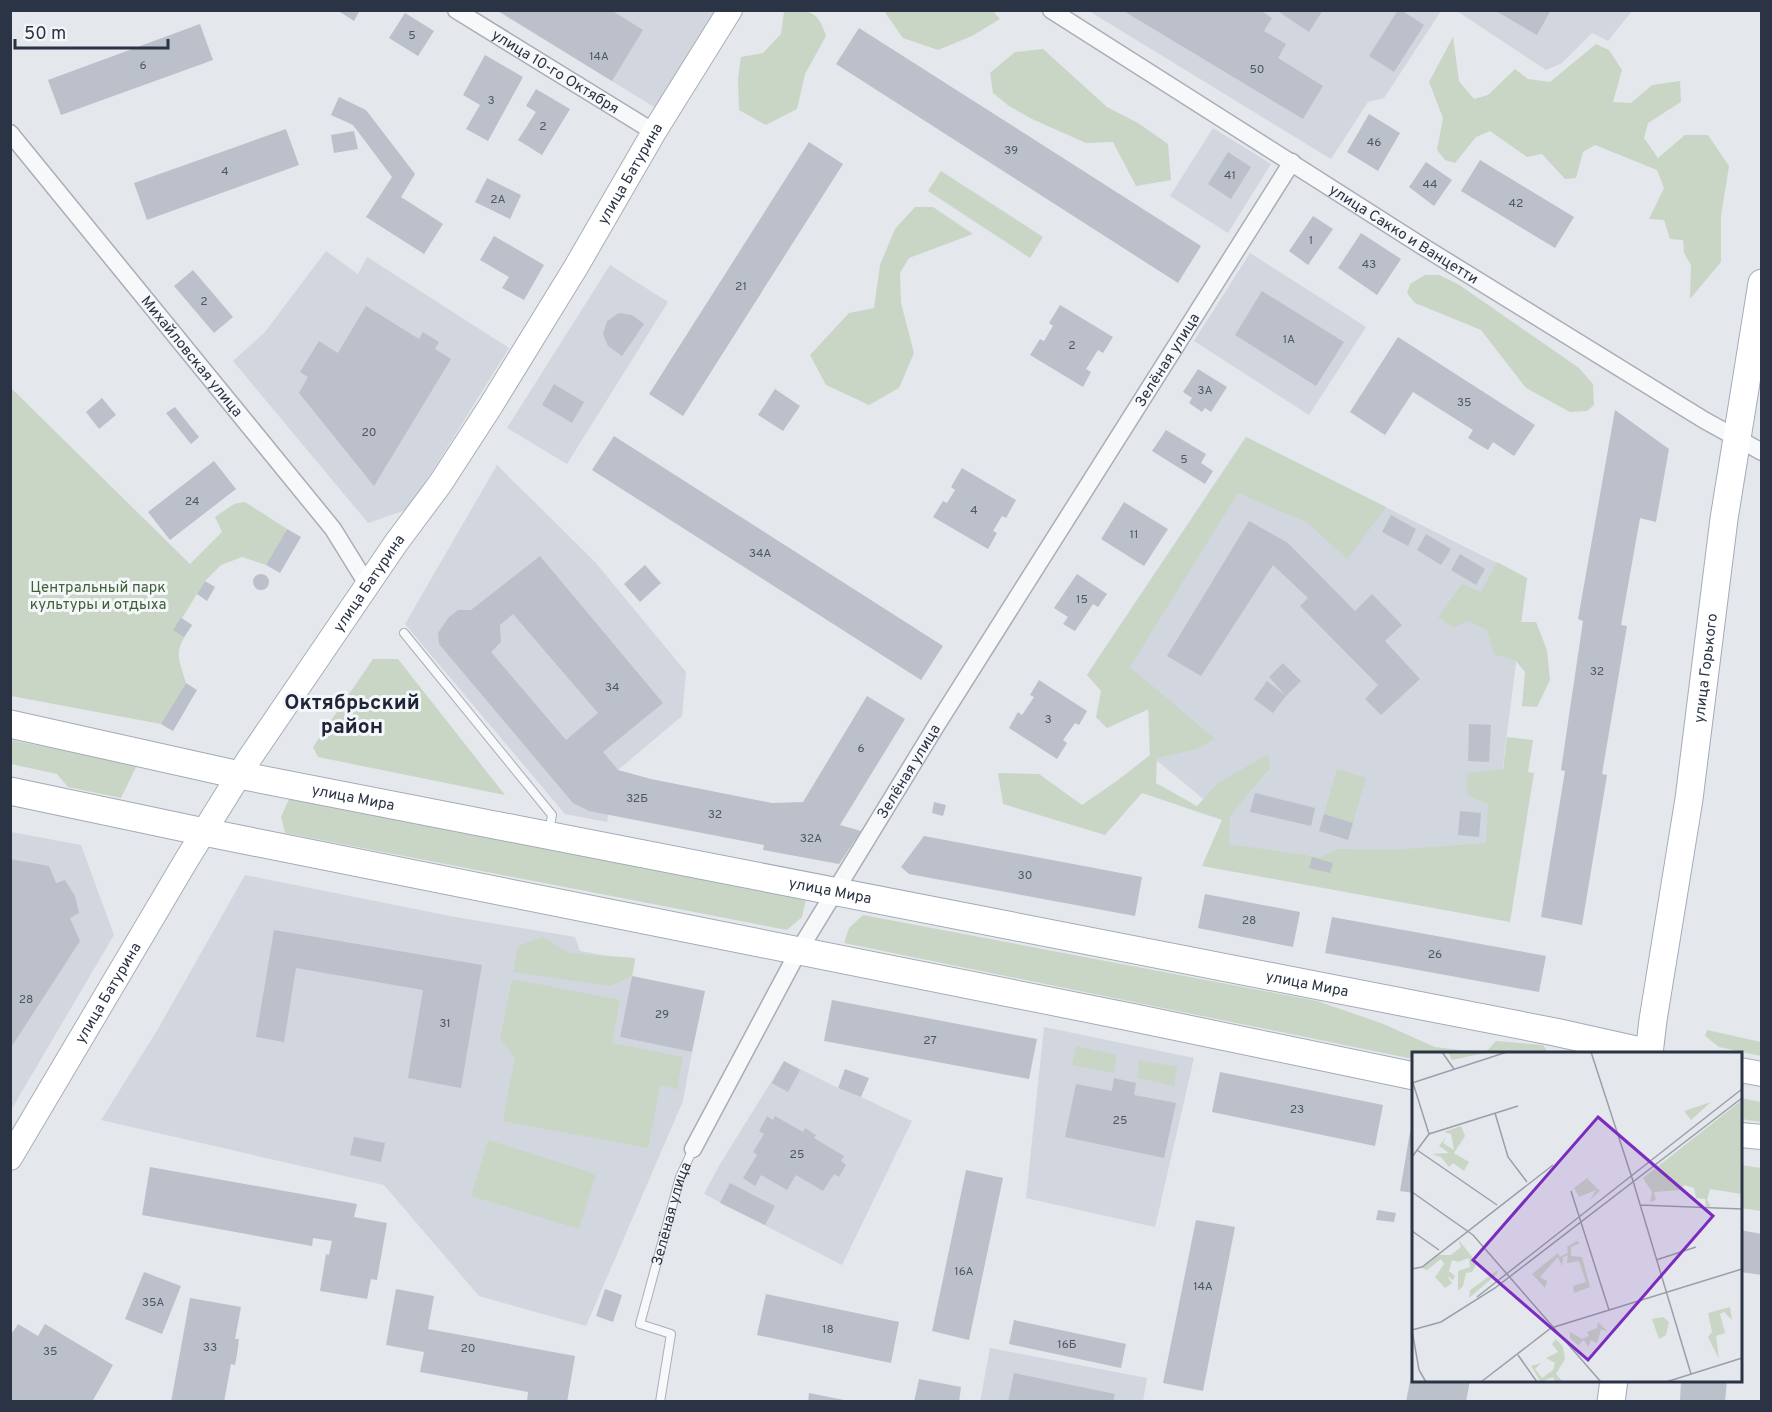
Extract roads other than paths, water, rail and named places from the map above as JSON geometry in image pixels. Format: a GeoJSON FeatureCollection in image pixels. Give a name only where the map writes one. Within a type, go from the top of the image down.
{"type":"FeatureCollection","features":[{"type":"Feature","properties":{"kind":"main road","name":"улица Батурина"},"geometry":{"type":"LineString","coordinates":[[10,1158],[239,775],[368,584],[440,484],[490,407],[576,267],[654,132],[730,10]]}},
{"type":"Feature","properties":{"kind":"main road","name":"улица Горького"},"geometry":{"type":"LineString","coordinates":[[1650,1052],[1653,1020],[1689,799],[1724,519],[1761,283]]}},
{"type":"Feature","properties":{"kind":"main road","name":"улица Мира"},"geometry":{"type":"LineString","coordinates":[[10,724],[239,775],[1555,1032],[1645,1052]]}},
{"type":"Feature","properties":{"kind":"main road"},"geometry":{"type":"LineString","coordinates":[[10,791],[1412,1076]]}},
{"type":"Feature","properties":{"kind":"main road"},"geometry":{"type":"LineString","coordinates":[[1742,1070],[1761,1074]]}},
{"type":"Feature","properties":{"kind":"main road"},"geometry":{"type":"LineString","coordinates":[[1742,1135],[1761,1137]]}},
{"type":"Feature","properties":{"kind":"main road"},"geometry":{"type":"LineString","coordinates":[[1611,1401],[1614,1382]]}},
{"type":"Feature","properties":{"kind":"street","name":"улица 10-го Октября"},"geometry":{"type":"LineString","coordinates":[[456,10],[654,132]]}},
{"type":"Feature","properties":{"kind":"street","name":"улица Сакко и Ванцетти"},"geometry":{"type":"LineString","coordinates":[[1051,10],[1422,246],[1761,452]]}},
{"type":"Feature","properties":{"kind":"street","name":"Михайловская улица"},"geometry":{"type":"LineString","coordinates":[[10,133],[333,529],[368,584]]}},
{"type":"Feature","properties":{"kind":"street","name":"Зелёная улица"},"geometry":{"type":"LineString","coordinates":[[693,1149],[798,952],[939,721],[1292,162]]}},
{"type":"Feature","properties":{"kind":"lane"},"geometry":{"type":"LineString","coordinates":[[404,633],[552,815],[548,835]]}},
{"type":"Feature","properties":{"kind":"lane","name":"Зелёная улица"},"geometry":{"type":"LineString","coordinates":[[660,1401],[671,1334],[640,1324],[680,1177],[693,1149]]}},
{"type":"Feature","properties":{"kind":"district","name":"Октябрьский район"},"geometry":{"type":"Point","coordinates":[352,714]}},
{"type":"Feature","properties":{"kind":"park label","name":"Центральный парк культуры и отдыха"},"geometry":{"type":"Point","coordinates":[98,596]}}]}
